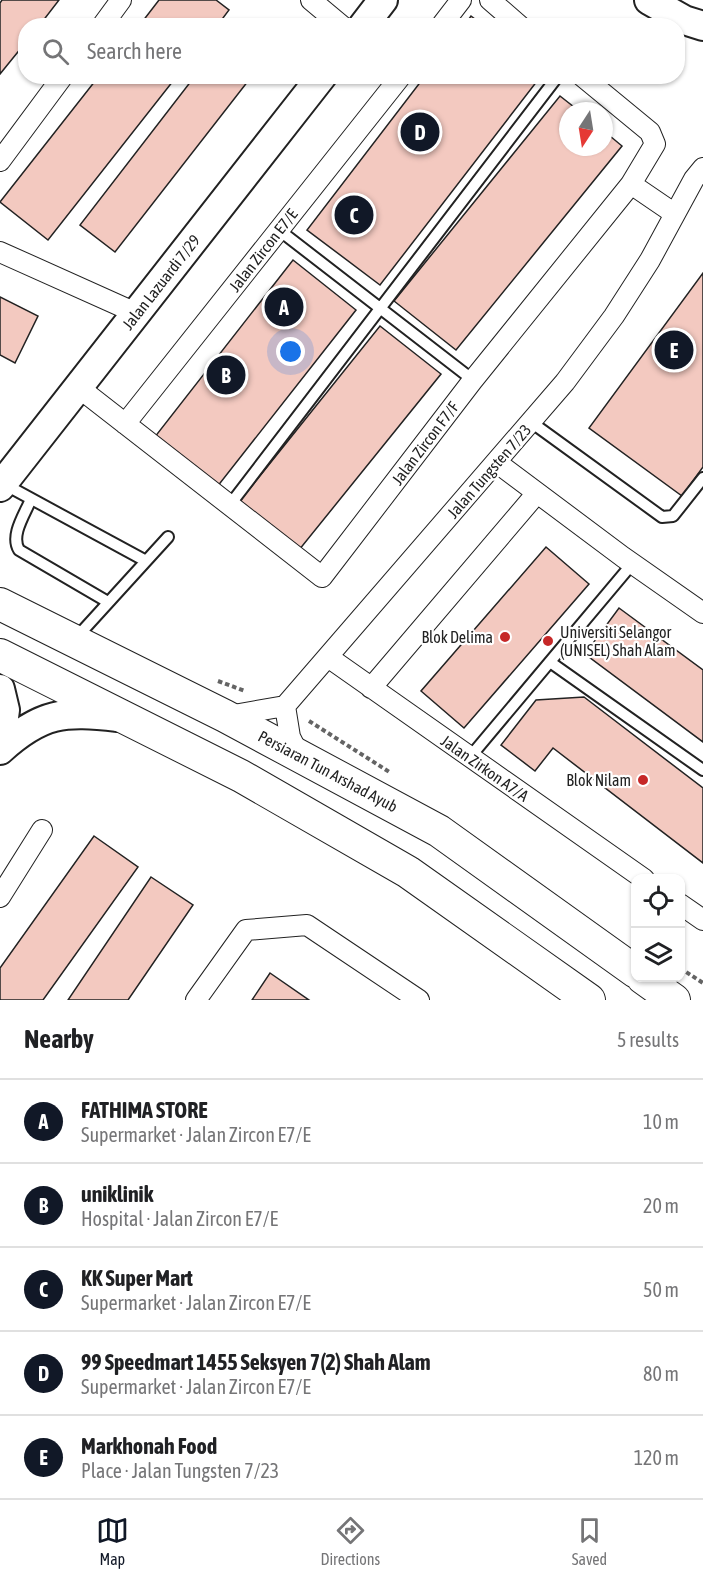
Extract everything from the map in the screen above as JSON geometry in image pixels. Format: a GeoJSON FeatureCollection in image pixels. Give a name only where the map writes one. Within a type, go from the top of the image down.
{"type":"FeatureCollection","features":[{"type":"Feature","properties":{"kind":"main road","name":"Persiaran Tun Arshad Ayub"},"geometry":{"type":"LineString","coordinates":[[0,604],[225,716],[439,831],[631,968]]}},
{"type":"Feature","properties":{"kind":"main road"},"geometry":{"type":"LineString","coordinates":[[0,655],[120,718],[241,776],[408,872],[589,1000]]}},
{"type":"Feature","properties":{"kind":"main road"},"geometry":{"type":"LineString","coordinates":[[649,982],[674,1000]]}},
{"type":"Feature","properties":{"kind":"street"},"geometry":{"type":"LineString","coordinates":[[108,18],[121,0]]}},
{"type":"Feature","properties":{"kind":"street"},"geometry":{"type":"LineString","coordinates":[[311,0],[332,18]]}},
{"type":"Feature","properties":{"kind":"street"},"geometry":{"type":"LineString","coordinates":[[369,18],[382,0]]}},
{"type":"Feature","properties":{"kind":"street"},"geometry":{"type":"LineString","coordinates":[[447,18],[461,0]]}},
{"type":"Feature","properties":{"kind":"street"},"geometry":{"type":"LineString","coordinates":[[489,0],[510,18]]}},
{"type":"Feature","properties":{"kind":"street"},"geometry":{"type":"LineString","coordinates":[[649,0],[680,18]]}},
{"type":"Feature","properties":{"kind":"street"},"geometry":{"type":"LineString","coordinates":[[685,20],[703,26]]}},
{"type":"Feature","properties":{"kind":"street"},"geometry":{"type":"LineString","coordinates":[[0,161],[57,84]]}},
{"type":"Feature","properties":{"kind":"street","name":"Jalan Lazuardi 7/29"},"geometry":{"type":"LineString","coordinates":[[1,485],[316,84]]}},
{"type":"Feature","properties":{"kind":"street","name":"Jalan Zircon E7/E"},"geometry":{"type":"LineString","coordinates":[[125,424],[394,84]]}},
{"type":"Feature","properties":{"kind":"street","name":"Jalan Zircon F7/F"},"geometry":{"type":"LineString","coordinates":[[78,387],[322,577],[472,380],[631,184],[655,144],[650,132],[592,84]]}},
{"type":"Feature","properties":{"kind":"street","name":"Jalan Tungsten 7/23"},"geometry":{"type":"LineString","coordinates":[[285,706],[565,382],[614,316],[650,260],[694,179],[703,168]]}},
{"type":"Feature","properties":{"kind":"street"},"geometry":{"type":"LineString","coordinates":[[631,184],[675,214]]}},
{"type":"Feature","properties":{"kind":"street"},"geometry":{"type":"LineString","coordinates":[[0,252],[136,314]]}},
{"type":"Feature","properties":{"kind":"street"},"geometry":{"type":"LineString","coordinates":[[496,462],[632,564],[703,613]]}},
{"type":"Feature","properties":{"kind":"street"},"geometry":{"type":"LineString","coordinates":[[371,688],[537,493]]}},
{"type":"Feature","properties":{"kind":"street","name":"Jalan Zirkon A7/A"},"geometry":{"type":"LineString","coordinates":[[327,657],[637,874]]}},
{"type":"Feature","properties":{"kind":"street"},"geometry":{"type":"LineString","coordinates":[[0,689],[5,710],[0,748]]}},
{"type":"Feature","properties":{"kind":"street"},"geometry":{"type":"LineString","coordinates":[[225,716],[285,706],[290,738],[299,755]]}},
{"type":"Feature","properties":{"kind":"street"},"geometry":{"type":"LineString","coordinates":[[0,748],[29,726],[66,714],[120,718]]}},
{"type":"Feature","properties":{"kind":"street"},"geometry":{"type":"LineString","coordinates":[[0,897],[42,830]]}},
{"type":"Feature","properties":{"kind":"street"},"geometry":{"type":"LineString","coordinates":[[685,907],[703,919]]}},
{"type":"Feature","properties":{"kind":"street"},"geometry":{"type":"LineString","coordinates":[[196,1000],[246,930],[306,925],[419,1000]]}},
{"type":"Feature","properties":{"kind":"lane"},"geometry":{"type":"LineString","coordinates":[[230,506],[552,84]]}},
{"type":"Feature","properties":{"kind":"lane"},"geometry":{"type":"LineString","coordinates":[[279,230],[472,380]]}},
{"type":"Feature","properties":{"kind":"lane"},"geometry":{"type":"LineString","coordinates":[[531,422],[662,517],[673,516],[703,478]]}},
{"type":"Feature","properties":{"kind":"lane"},"geometry":{"type":"LineString","coordinates":[[1,485],[146,561]]}},
{"type":"Feature","properties":{"kind":"lane"},"geometry":{"type":"LineString","coordinates":[[31,499],[16,535],[15,543],[19,550],[108,603]]}},
{"type":"Feature","properties":{"kind":"lane"},"geometry":{"type":"LineString","coordinates":[[74,640],[168,537]]}},
{"type":"Feature","properties":{"kind":"lane"},"geometry":{"type":"LineString","coordinates":[[470,758],[632,564]]}},
{"type":"Feature","properties":{"kind":"lane"},"geometry":{"type":"LineString","coordinates":[[550,662],[703,770]]}},
{"type":"Feature","properties":{"kind":"path"},"geometry":{"type":"LineString","coordinates":[[685,971],[703,983]]}},
{"type":"Feature","properties":{"kind":"building"},"geometry":{"type":"Polygon","coordinates":[[[2,0],[59,0],[45,18],[18,18],[18,52],[0,74],[0,3],[2,0]]]}},
{"type":"Feature","properties":{"kind":"building"},"geometry":{"type":"Polygon","coordinates":[[[159,0],[216,0],[229,10],[223,18],[145,18],[159,0]]]}},
{"type":"Feature","properties":{"kind":"building"},"geometry":{"type":"Polygon","coordinates":[[[93,84],[171,84],[48,240],[0,202],[93,84]]]}},
{"type":"Feature","properties":{"kind":"building"},"geometry":{"type":"Polygon","coordinates":[[[189,84],[246,84],[115,252],[80,225],[189,84]]]}},
{"type":"Feature","properties":{"kind":"building"},"geometry":{"type":"Polygon","coordinates":[[[419,84],[535,84],[380,285],[307,230],[419,84]]]}},
{"type":"Feature","properties":{"kind":"building"},"geometry":{"type":"Polygon","coordinates":[[[560,96],[568,102],[559,102],[559,156],[613,156],[613,138],[622,146],[456,350],[394,301],[560,96]]]}},
{"type":"Feature","properties":{"kind":"building"},"geometry":{"type":"Polygon","coordinates":[[[293,260],[356,310],[217,487],[154,438],[293,260]]]}},
{"type":"Feature","properties":{"kind":"building"},"geometry":{"type":"Polygon","coordinates":[[[703,273],[703,467],[682,496],[589,428],[703,273]]]}},
{"type":"Feature","properties":{"kind":"building"},"geometry":{"type":"Polygon","coordinates":[[[0,297],[38,316],[15,363],[0,355],[0,297]]]}},
{"type":"Feature","properties":{"kind":"building"},"geometry":{"type":"Polygon","coordinates":[[[380,326],[441,374],[299,550],[239,502],[380,326]]]}},
{"type":"Feature","properties":{"kind":"building","name":"Blok Delima"},"geometry":{"type":"Polygon","coordinates":[[[546,547],[589,584],[464,728],[421,691],[546,547]]]}},
{"type":"Feature","properties":{"kind":"building"},"geometry":{"type":"Polygon","coordinates":[[[619,608],[703,670],[703,742],[585,654],[619,608]]]}},
{"type":"Feature","properties":{"kind":"building","name":"Blok Nilam"},"geometry":{"type":"Polygon","coordinates":[[[584,697],[703,788],[703,863],[553,748],[535,771],[501,745],[536,700],[584,697]]]}},
{"type":"Feature","properties":{"kind":"building"},"geometry":{"type":"Polygon","coordinates":[[[94,836],[138,867],[43,1000],[0,1000],[0,968],[94,836]]]}},
{"type":"Feature","properties":{"kind":"building"},"geometry":{"type":"Polygon","coordinates":[[[151,877],[193,905],[128,1000],[68,1000],[151,877]]]}},
{"type":"Feature","properties":{"kind":"building"},"geometry":{"type":"Polygon","coordinates":[[[270,973],[309,1000],[252,1000],[270,973]]]}},
{"type":"Feature","properties":{"kind":"place","name":"99 Speedmart 1455 Seksyen 7(2) Shah Alam"},"geometry":{"type":"Point","coordinates":[420,132]}},
{"type":"Feature","properties":{"kind":"place","name":"KK Super Mart"},"geometry":{"type":"Point","coordinates":[354,215]}},
{"type":"Feature","properties":{"kind":"place","name":"FATHIMA STORE"},"geometry":{"type":"Point","coordinates":[284,307]}},
{"type":"Feature","properties":{"kind":"place","name":"Markhonah Food"},"geometry":{"type":"Point","coordinates":[674,350]}},
{"type":"Feature","properties":{"kind":"place","name":"uniklinik"},"geometry":{"type":"Point","coordinates":[226,375]}},
{"type":"Feature","properties":{"kind":"place","name":"Blok Delima"},"geometry":{"type":"Point","coordinates":[505,637]}},
{"type":"Feature","properties":{"kind":"place","name":"Universiti Selangor (UNISEL) Shah Alam"},"geometry":{"type":"Point","coordinates":[548,641]}},
{"type":"Feature","properties":{"kind":"place","name":"Blok Nilam"},"geometry":{"type":"Point","coordinates":[643,780]}}]}
